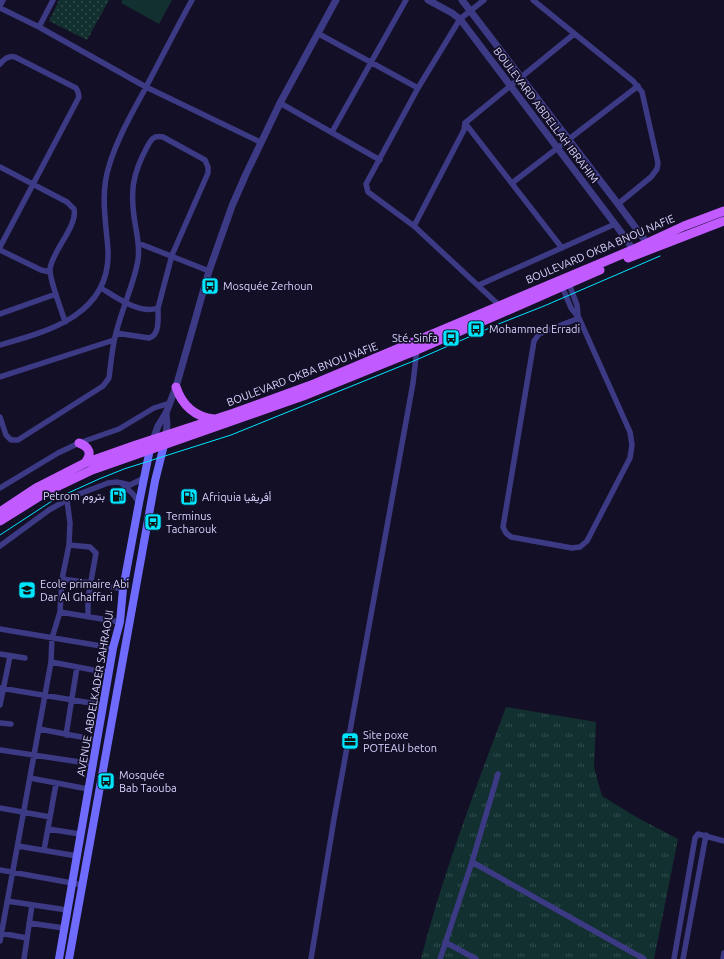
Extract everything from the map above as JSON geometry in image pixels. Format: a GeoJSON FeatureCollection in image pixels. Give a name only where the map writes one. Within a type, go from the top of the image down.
{"type":"FeatureCollection","features":[{"type":"Feature","properties":{"kind":"main road","name":"BOULEVARD OKBA BNOU NAFIE"},"geometry":{"type":"LineString","coordinates":[[0,512],[42,485],[85,463],[153,440],[165,440],[296,399],[417,350],[564,282],[649,246],[724,211]]}},
{"type":"Feature","properties":{"kind":"main road","name":"BOULEVARD OKBA BNOU NAFIE"},"geometry":{"type":"LineString","coordinates":[[649,246],[724,221]]}},
{"type":"Feature","properties":{"kind":"main road","name":"BOULEVARD OKBA BNOU NAFIE"},"geometry":{"type":"LineString","coordinates":[[0,521],[38,497],[77,476],[150,449],[165,440],[216,419],[314,384],[500,306],[564,282]]}},
{"type":"Feature","properties":{"kind":"main road"},"geometry":{"type":"LineString","coordinates":[[176,387],[184,403],[193,412],[204,417],[216,419]]}},
{"type":"Feature","properties":{"kind":"main road","name":"AVENUE ABDELKADER SAHRAOUI"},"geometry":{"type":"LineString","coordinates":[[59,959],[113,648],[120,622],[123,590],[144,478],[153,440]]}},
{"type":"Feature","properties":{"kind":"main road","name":"AVENUE ABDELKADER SAHRAOUI"},"geometry":{"type":"LineString","coordinates":[[69,959],[154,482],[165,440]]}},
{"type":"Feature","properties":{"kind":"main road"},"geometry":{"type":"LineString","coordinates":[[79,443],[86,446],[89,451],[89,456],[85,463]]}},
{"type":"Feature","properties":{"kind":"street"},"geometry":{"type":"LineString","coordinates":[[39,27],[53,0]]}},
{"type":"Feature","properties":{"kind":"street"},"geometry":{"type":"LineString","coordinates":[[0,345],[42,332],[73,318],[90,303],[101,288],[107,266],[108,252],[104,205],[108,168],[114,152],[146,87],[192,0]]}},
{"type":"Feature","properties":{"kind":"street"},"geometry":{"type":"LineString","coordinates":[[166,413],[186,357],[209,271],[232,206],[260,142],[336,0]]}},
{"type":"Feature","properties":{"kind":"street"},"geometry":{"type":"LineString","coordinates":[[332,132],[406,0]]}},
{"type":"Feature","properties":{"kind":"street","name":"BOULEVARD ABDELLAH IBRAHIM"},"geometry":{"type":"LineString","coordinates":[[428,0],[460,19],[621,232],[633,253]]}},
{"type":"Feature","properties":{"kind":"street","name":"BOULEVARD ABDELLAH IBRAHIM"},"geometry":{"type":"LineString","coordinates":[[462,0],[649,246]]}},
{"type":"Feature","properties":{"kind":"street"},"geometry":{"type":"LineString","coordinates":[[484,0],[460,19],[418,88],[366,184],[368,192],[414,226],[500,306]]}},
{"type":"Feature","properties":{"kind":"street"},"geometry":{"type":"LineString","coordinates":[[533,0],[638,86],[642,92],[658,163],[657,169],[651,177],[618,204]]}},
{"type":"Feature","properties":{"kind":"street"},"geometry":{"type":"LineString","coordinates":[[1,4],[146,87],[260,142]]}},
{"type":"Feature","properties":{"kind":"street"},"geometry":{"type":"LineString","coordinates":[[319,34],[418,88]]}},
{"type":"Feature","properties":{"kind":"street"},"geometry":{"type":"LineString","coordinates":[[414,226],[464,130],[465,122],[574,34]]}},
{"type":"Feature","properties":{"kind":"street"},"geometry":{"type":"LineString","coordinates":[[0,64],[8,57],[15,56],[76,88],[78,92],[79,97],[77,102],[0,248],[41,270],[50,272]]}},
{"type":"Feature","properties":{"kind":"street"},"geometry":{"type":"LineString","coordinates":[[512,183],[638,86]]}},
{"type":"Feature","properties":{"kind":"street"},"geometry":{"type":"LineString","coordinates":[[280,103],[380,160]]}},
{"type":"Feature","properties":{"kind":"street"},"geometry":{"type":"LineString","coordinates":[[465,122],[562,248]]}},
{"type":"Feature","properties":{"kind":"street"},"geometry":{"type":"LineString","coordinates":[[0,417],[2,427],[8,437],[11,440],[18,440],[107,382],[109,378],[114,340],[116,333],[136,266],[138,254],[138,243],[132,203],[133,183],[141,159],[151,140],[154,137],[160,136],[203,158],[207,162],[208,173],[172,255],[158,308],[156,331],[153,337],[149,338],[116,333]]}},
{"type":"Feature","properties":{"kind":"street"},"geometry":{"type":"LineString","coordinates":[[0,166],[70,204],[74,212],[72,222],[52,262],[50,272],[65,322]]}},
{"type":"Feature","properties":{"kind":"street"},"geometry":{"type":"LineString","coordinates":[[479,285],[615,224]]}},
{"type":"Feature","properties":{"kind":"street"},"geometry":{"type":"LineString","coordinates":[[138,243],[172,255],[209,271]]}},
{"type":"Feature","properties":{"kind":"street"},"geometry":{"type":"LineString","coordinates":[[564,282],[571,308],[578,316],[630,432],[632,445],[630,458],[587,541],[580,547],[575,548],[511,537],[506,533],[504,527],[534,340],[542,333],[578,316]]}},
{"type":"Feature","properties":{"kind":"street"},"geometry":{"type":"LineString","coordinates":[[101,288],[125,303],[144,309],[158,308]]}},
{"type":"Feature","properties":{"kind":"street"},"geometry":{"type":"LineString","coordinates":[[0,314],[56,294]]}},
{"type":"Feature","properties":{"kind":"street"},"geometry":{"type":"LineString","coordinates":[[0,377],[114,340]]}},
{"type":"Feature","properties":{"kind":"street"},"geometry":{"type":"LineString","coordinates":[[311,959],[334,818],[409,405],[418,340]]}},
{"type":"Feature","properties":{"kind":"street"},"geometry":{"type":"LineString","coordinates":[[0,488],[48,458],[79,443],[119,429],[154,408],[170,403]]}},
{"type":"Feature","properties":{"kind":"street","name":"AVENUE ABDELKADER SAHRAOUI"},"geometry":{"type":"LineString","coordinates":[[165,440],[167,424],[166,413]]}},
{"type":"Feature","properties":{"kind":"street","name":"AVENUE ABDELKADER SAHRAOUI"},"geometry":{"type":"LineString","coordinates":[[153,440],[158,426],[166,413]]}},
{"type":"Feature","properties":{"kind":"street"},"geometry":{"type":"LineString","coordinates":[[0,546],[38,518],[67,500],[103,484],[112,482],[130,485],[144,478]]}},
{"type":"Feature","properties":{"kind":"street"},"geometry":{"type":"LineString","coordinates":[[122,483],[133,494],[139,503]]}},
{"type":"Feature","properties":{"kind":"street"},"geometry":{"type":"LineString","coordinates":[[0,941],[51,662],[52,638],[60,612],[62,579],[70,524],[67,500]]}},
{"type":"Feature","properties":{"kind":"street"},"geometry":{"type":"LineString","coordinates":[[68,545],[90,547],[95,550],[96,553],[88,598],[88,617]]}},
{"type":"Feature","properties":{"kind":"street"},"geometry":{"type":"LineString","coordinates":[[62,579],[91,583],[123,590]]}},
{"type":"Feature","properties":{"kind":"street"},"geometry":{"type":"LineString","coordinates":[[60,612],[120,622]]}},
{"type":"Feature","properties":{"kind":"street"},"geometry":{"type":"LineString","coordinates":[[0,629],[113,648]]}},
{"type":"Feature","properties":{"kind":"street"},"geometry":{"type":"LineString","coordinates":[[0,654],[25,658]]}},
{"type":"Feature","properties":{"kind":"street"},"geometry":{"type":"LineString","coordinates":[[0,705],[1,689],[10,656]]}},
{"type":"Feature","properties":{"kind":"street"},"geometry":{"type":"LineString","coordinates":[[51,662],[109,673]]}},
{"type":"Feature","properties":{"kind":"street"},"geometry":{"type":"LineString","coordinates":[[66,734],[77,667]]}},
{"type":"Feature","properties":{"kind":"street"},"geometry":{"type":"LineString","coordinates":[[1,689],[103,705]]}},
{"type":"Feature","properties":{"kind":"street"},"geometry":{"type":"LineString","coordinates":[[0,723],[11,724]]}},
{"type":"Feature","properties":{"kind":"street"},"geometry":{"type":"LineString","coordinates":[[39,729],[97,740]]}},
{"type":"Feature","properties":{"kind":"street"},"geometry":{"type":"LineString","coordinates":[[0,750],[93,764]]}},
{"type":"Feature","properties":{"kind":"street"},"geometry":{"type":"LineString","coordinates":[[440,959],[472,862],[498,774]]}},
{"type":"Feature","properties":{"kind":"street"},"geometry":{"type":"LineString","coordinates":[[30,778],[88,789]]}},
{"type":"Feature","properties":{"kind":"street"},"geometry":{"type":"LineString","coordinates":[[44,850],[56,784]]}},
{"type":"Feature","properties":{"kind":"street"},"geometry":{"type":"LineString","coordinates":[[0,808],[50,817]]}},
{"type":"Feature","properties":{"kind":"street"},"geometry":{"type":"LineString","coordinates":[[48,829],[80,834]]}},
{"type":"Feature","properties":{"kind":"street"},"geometry":{"type":"LineString","coordinates":[[674,959],[695,838],[698,834],[724,841]]}},
{"type":"Feature","properties":{"kind":"street"},"geometry":{"type":"LineString","coordinates":[[683,959],[706,835]]}},
{"type":"Feature","properties":{"kind":"street"},"geometry":{"type":"LineString","coordinates":[[18,846],[77,856]]}},
{"type":"Feature","properties":{"kind":"street"},"geometry":{"type":"LineString","coordinates":[[472,862],[644,959]]}},
{"type":"Feature","properties":{"kind":"street"},"geometry":{"type":"LineString","coordinates":[[0,870],[83,885]]}},
{"type":"Feature","properties":{"kind":"street"},"geometry":{"type":"LineString","coordinates":[[7,901],[67,910]]}},
{"type":"Feature","properties":{"kind":"street"},"geometry":{"type":"LineString","coordinates":[[24,959],[32,905]]}},
{"type":"Feature","properties":{"kind":"street"},"geometry":{"type":"LineString","coordinates":[[29,923],[64,928]]}},
{"type":"Feature","properties":{"kind":"street"},"geometry":{"type":"LineString","coordinates":[[1,933],[27,938]]}},
{"type":"Feature","properties":{"kind":"street"},"geometry":{"type":"LineString","coordinates":[[445,942],[476,959]]}},
{"type":"Feature","properties":{"kind":"street"},"geometry":{"type":"LineString","coordinates":[[723,959],[724,953]]}},
{"type":"Feature","properties":{"kind":"green space"},"geometry":{"type":"Polygon","coordinates":[[[59,0],[109,0],[87,40],[49,21],[59,0]]]}},
{"type":"Feature","properties":{"kind":"green space"},"geometry":{"type":"Polygon","coordinates":[[[122,0],[172,0],[159,24],[121,3],[122,0]]]}},
{"type":"Feature","properties":{"kind":"green space"},"geometry":{"type":"Polygon","coordinates":[[[506,707],[596,722],[594,767],[602,796],[638,818],[678,839],[654,959],[421,959],[449,863],[506,707]]]}},
{"type":"Feature","properties":{"kind":"tram line"},"geometry":{"type":"LineString","coordinates":[[0,535],[55,499],[99,479],[124,469],[231,435],[416,360],[660,256]]}},
{"type":"Feature","properties":{"kind":"place","name":"Mosquée Zerhoun"},"geometry":{"type":"Point","coordinates":[210,286]}},
{"type":"Feature","properties":{"kind":"place","name":"Mohammed Erradi"},"geometry":{"type":"Point","coordinates":[476,329]}},
{"type":"Feature","properties":{"kind":"place","name":"Sté. Sinfa"},"geometry":{"type":"Point","coordinates":[451,338]}},
{"type":"Feature","properties":{"kind":"place","name":"Petrom بتروم"},"geometry":{"type":"Point","coordinates":[118,496]}},
{"type":"Feature","properties":{"kind":"place","name":"Afriquia أفريقيا"},"geometry":{"type":"Point","coordinates":[189,497]}},
{"type":"Feature","properties":{"kind":"place","name":"Terminus Tacharouk"},"geometry":{"type":"Point","coordinates":[153,522]}},
{"type":"Feature","properties":{"kind":"place","name":"Ecole primaire Abi Dar Al Ghaffari"},"geometry":{"type":"Point","coordinates":[27,590]}},
{"type":"Feature","properties":{"kind":"place","name":"Site poxe POTEAU beton"},"geometry":{"type":"Point","coordinates":[350,741]}},
{"type":"Feature","properties":{"kind":"place","name":"Mosquée Bab Taouba"},"geometry":{"type":"Point","coordinates":[106,781]}}]}
